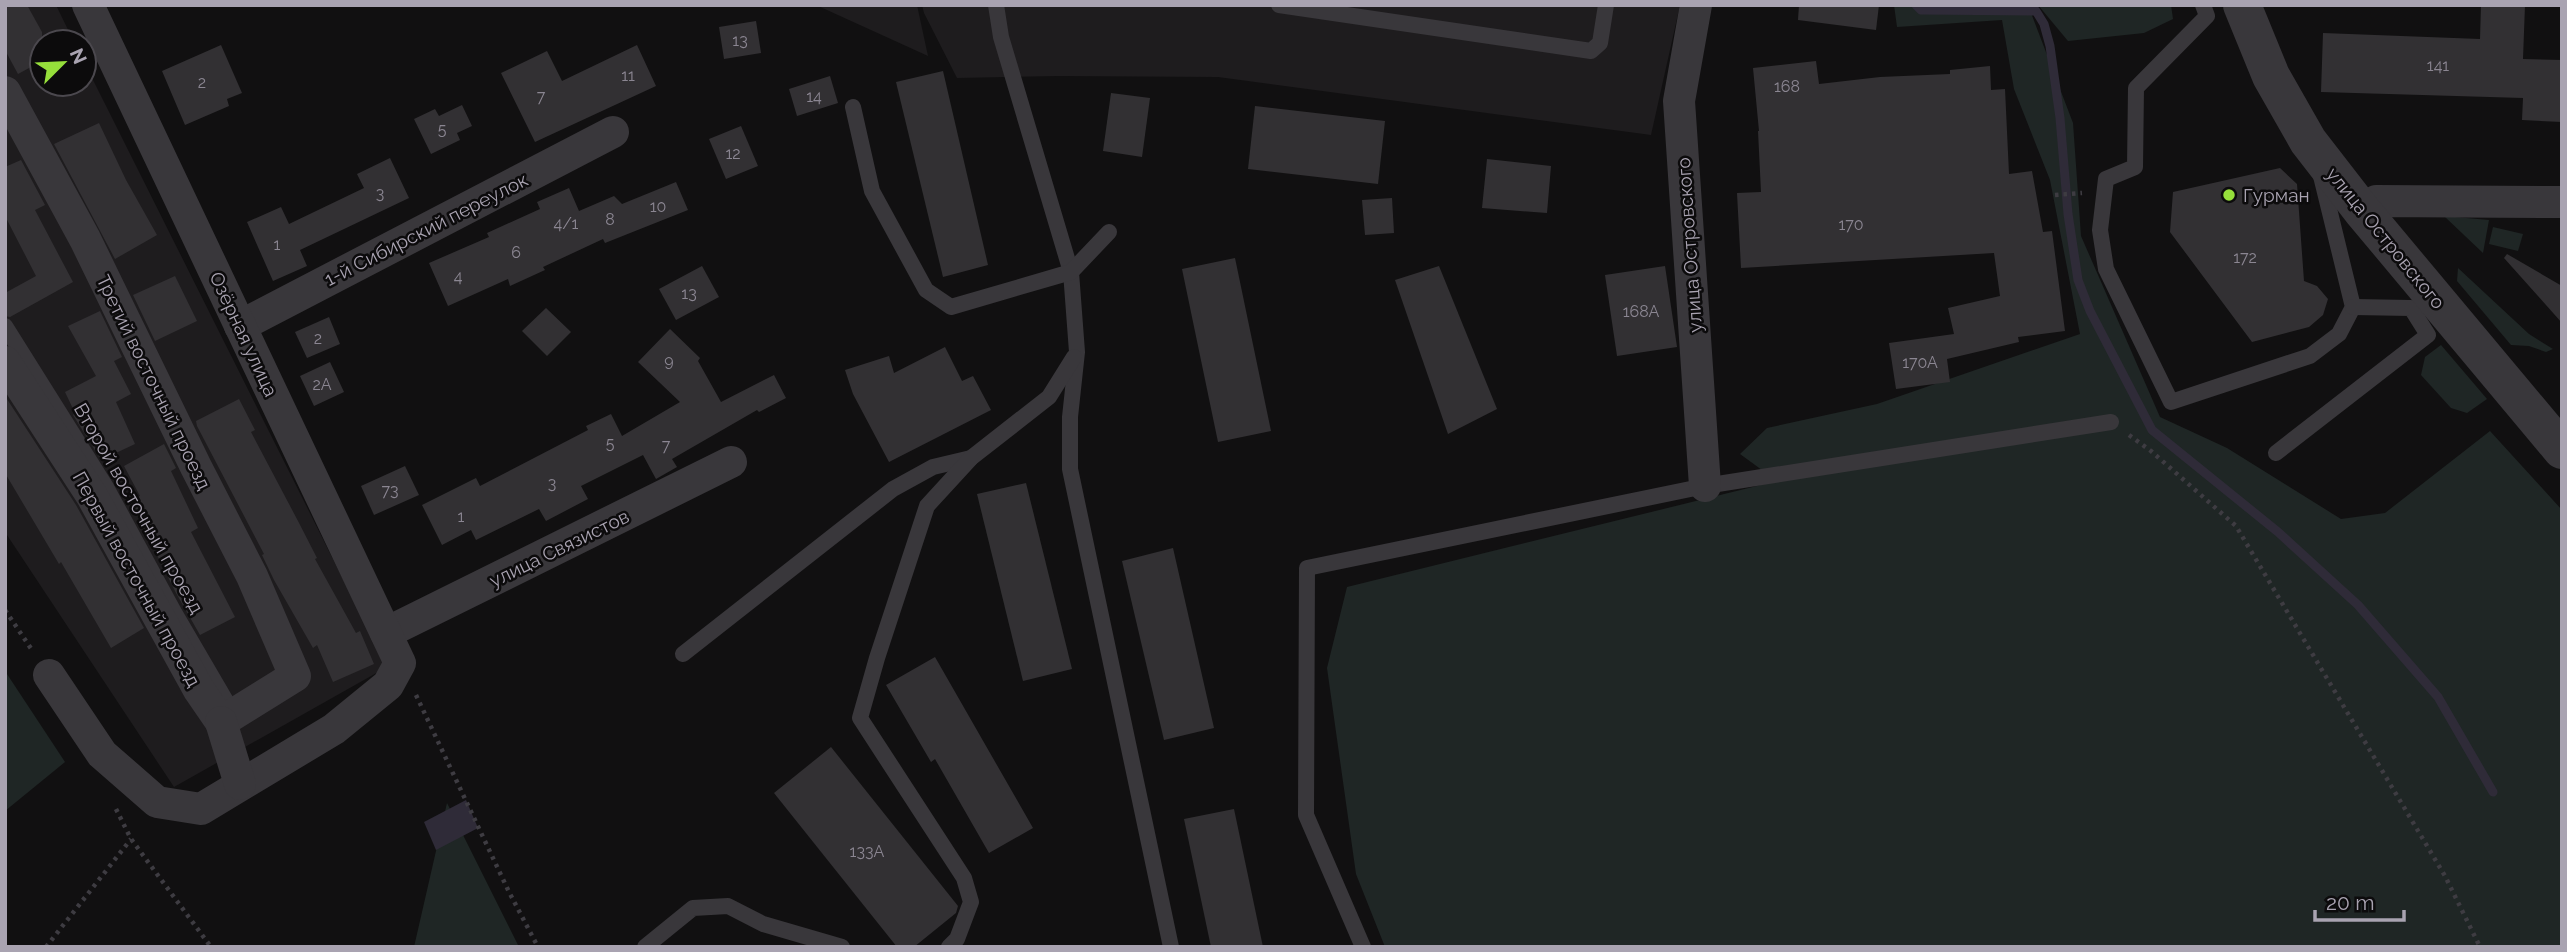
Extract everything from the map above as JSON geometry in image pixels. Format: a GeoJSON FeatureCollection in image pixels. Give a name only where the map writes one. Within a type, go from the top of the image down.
{"type":"FeatureCollection","features":[{"type":"Feature","properties":{"kind":"street","name":"Озёрная улица"},"geometry":{"type":"LineString","coordinates":[[88,5],[400,663]]}},
{"type":"Feature","properties":{"kind":"street","name":"улица Островского"},"geometry":{"type":"LineString","coordinates":[[1696,5],[1679,102],[1705,486]]}},
{"type":"Feature","properties":{"kind":"street","name":"улица Островского"},"geometry":{"type":"LineString","coordinates":[[2242,5],[2271,76],[2314,148],[2362,212],[2431,314],[2562,450]]}},
{"type":"Feature","properties":{"kind":"street","name":"Третий восточный проезд"},"geometry":{"type":"LineString","coordinates":[[5,92],[85,239],[252,576],[295,676],[227,718]]}},
{"type":"Feature","properties":{"kind":"street","name":"1-й Сибирский переулок"},"geometry":{"type":"LineString","coordinates":[[240,326],[613,132]]}},
{"type":"Feature","properties":{"kind":"street"},"geometry":{"type":"LineString","coordinates":[[2362,212],[2376,201],[2562,202]]}},
{"type":"Feature","properties":{"kind":"street","name":"Первый восточный проезд"},"geometry":{"type":"LineString","coordinates":[[5,362],[92,496],[199,690],[227,718],[240,784]]}},
{"type":"Feature","properties":{"kind":"street","name":"улица Связистов"},"geometry":{"type":"LineString","coordinates":[[386,633],[731,462]]}},
{"type":"Feature","properties":{"kind":"street"},"geometry":{"type":"LineString","coordinates":[[49,675],[102,754],[158,803],[201,809],[334,729],[388,685],[400,663]]}},
{"type":"Feature","properties":{"kind":"lane"},"geometry":{"type":"LineString","coordinates":[[996,5],[1001,37],[1071,272],[1077,352],[1070,416],[1070,469],[1171,947]]}},
{"type":"Feature","properties":{"kind":"lane"},"geometry":{"type":"LineString","coordinates":[[1279,5],[1591,51],[1600,43],[1606,5]]}},
{"type":"Feature","properties":{"kind":"lane"},"geometry":{"type":"LineString","coordinates":[[2203,5],[2207,16],[2136,88],[2135,167],[2106,179],[2100,230],[2106,269],[2171,402],[2310,356],[2339,334],[2353,307],[2314,148]]}},
{"type":"Feature","properties":{"kind":"lane"},"geometry":{"type":"LineString","coordinates":[[853,107],[872,191],[926,290],[951,307],[1071,272],[1109,232]]}},
{"type":"Feature","properties":{"kind":"lane"},"geometry":{"type":"LineString","coordinates":[[2276,453],[2428,335],[2431,314],[2411,308],[2353,307]]}},
{"type":"Feature","properties":{"kind":"lane","name":"Второй восточный проезд"},"geometry":{"type":"LineString","coordinates":[[5,326],[106,487],[174,612],[227,718]]}},
{"type":"Feature","properties":{"kind":"lane"},"geometry":{"type":"LineString","coordinates":[[949,947],[957,939],[971,902],[964,878],[860,718],[877,657],[927,506],[971,458],[1049,397],[1077,352]]}},
{"type":"Feature","properties":{"kind":"lane"},"geometry":{"type":"LineString","coordinates":[[1363,947],[1306,815],[1307,568],[1705,486],[2111,422]]}},
{"type":"Feature","properties":{"kind":"lane"},"geometry":{"type":"LineString","coordinates":[[683,654],[893,489],[933,467],[971,458]]}},
{"type":"Feature","properties":{"kind":"lane"},"geometry":{"type":"LineString","coordinates":[[645,947],[693,908],[728,906],[763,924],[842,947]]}},
{"type":"Feature","properties":{"kind":"path"},"geometry":{"type":"LineString","coordinates":[[2055,195],[2082,193]]}},
{"type":"Feature","properties":{"kind":"path"},"geometry":{"type":"LineString","coordinates":[[2111,422],[2151,451],[2236,526],[2445,876],[2480,947]]}},
{"type":"Feature","properties":{"kind":"path"},"geometry":{"type":"LineString","coordinates":[[5,610],[49,675]]}},
{"type":"Feature","properties":{"kind":"path"},"geometry":{"type":"LineString","coordinates":[[400,663],[538,947]]}},
{"type":"Feature","properties":{"kind":"path"},"geometry":{"type":"LineString","coordinates":[[46,947],[131,839]]}},
{"type":"Feature","properties":{"kind":"shaded area"},"geometry":{"type":"Polygon","coordinates":[[[5,5],[56,5],[67,28],[28,28],[28,98],[98,98],[98,90],[387,667],[174,787],[5,532],[5,5]]]}},
{"type":"Feature","properties":{"kind":"shaded area"},"geometry":{"type":"Polygon","coordinates":[[[816,5],[917,5],[928,56],[816,5]]]}},
{"type":"Feature","properties":{"kind":"shaded area"},"geometry":{"type":"Polygon","coordinates":[[[922,5],[1680,5],[1651,135],[1218,77],[957,78],[922,5]]]}},
{"type":"Feature","properties":{"kind":"shaded area"},"geometry":{"type":"Polygon","coordinates":[[[1894,5],[2028,5],[2073,123],[2081,236],[2160,417],[2227,448],[2341,519],[2385,513],[2490,431],[2562,510],[2562,947],[1385,947],[1356,874],[1327,668],[1347,587],[1777,481],[1740,454],[1767,428],[1877,404],[2080,334],[2050,180],[2014,89],[2002,20],[1897,27],[1894,5]]]}},
{"type":"Feature","properties":{"kind":"shaded area"},"geometry":{"type":"Polygon","coordinates":[[[2038,5],[2171,5],[2173,19],[2144,33],[2068,41],[2038,5]]]}},
{"type":"Feature","properties":{"kind":"shaded area"},"geometry":{"type":"Polygon","coordinates":[[[2444,216],[2489,220],[2483,253],[2444,216]]]}},
{"type":"Feature","properties":{"kind":"shaded area"},"geometry":{"type":"Polygon","coordinates":[[[2493,227],[2523,234],[2518,251],[2489,244],[2493,227]]]}},
{"type":"Feature","properties":{"kind":"shaded area"},"geometry":{"type":"Polygon","coordinates":[[[2458,268],[2529,334],[2553,349],[2546,352],[2529,346],[2511,345],[2457,281],[2458,268]]]}},
{"type":"Feature","properties":{"kind":"shaded area"},"geometry":{"type":"Polygon","coordinates":[[[2441,345],[2487,399],[2467,413],[2451,408],[2421,375],[2425,357],[2441,345]]]}},
{"type":"Feature","properties":{"kind":"shaded area"},"geometry":{"type":"Polygon","coordinates":[[[5,671],[65,762],[5,811],[5,671]]]}},
{"type":"Feature","properties":{"kind":"shaded area"},"geometry":{"type":"Polygon","coordinates":[[[466,800],[478,828],[436,850],[424,822],[466,800]]]}},
{"type":"Feature","properties":{"kind":"shaded area"},"geometry":{"type":"Polygon","coordinates":[[[447,803],[519,947],[414,947],[447,803]]]}},
{"type":"Feature","properties":{"kind":"building"},"geometry":{"type":"Polygon","coordinates":[[[5,5],[27,5],[40,28],[28,28],[28,69],[18,74],[5,50],[5,5]]]}},
{"type":"Feature","properties":{"kind":"building"},"geometry":{"type":"Polygon","coordinates":[[[1799,5],[1879,5],[1876,30],[1798,20],[1799,5]]]}},
{"type":"Feature","properties":{"kind":"building"},"geometry":{"type":"Polygon","coordinates":[[[2481,5],[2525,5],[2523,59],[2562,60],[2562,122],[2522,120],[2523,98],[2321,92],[2323,33],[2480,39],[2481,5]]]}},
{"type":"Feature","properties":{"kind":"building"},"geometry":{"type":"Polygon","coordinates":[[[756,21],[761,53],[724,59],[719,27],[756,21]]]}},
{"type":"Feature","properties":{"kind":"building"},"geometry":{"type":"Polygon","coordinates":[[[221,45],[242,93],[227,99],[229,106],[185,125],[162,71],[221,45]]]}},
{"type":"Feature","properties":{"kind":"building"},"geometry":{"type":"Polygon","coordinates":[[[637,45],[656,86],[535,142],[501,73],[547,51],[562,81],[637,45]]]}},
{"type":"Feature","properties":{"kind":"building"},"geometry":{"type":"Polygon","coordinates":[[[1816,61],[1819,84],[1880,77],[1950,74],[1950,70],[1990,66],[1991,90],[2005,89],[2009,174],[2032,171],[2043,232],[2052,231],[2065,331],[2018,337],[2019,342],[1947,359],[1950,382],[1896,389],[1889,343],[1954,334],[1948,308],[2000,296],[1994,253],[1741,268],[1737,193],[1761,192],[1753,68],[1816,61]]]}},
{"type":"Feature","properties":{"kind":"building"},"geometry":{"type":"Polygon","coordinates":[[[943,71],[988,265],[943,277],[896,82],[943,71]]]}},
{"type":"Feature","properties":{"kind":"building"},"geometry":{"type":"Polygon","coordinates":[[[830,76],[838,103],[797,116],[789,89],[830,76]]]}},
{"type":"Feature","properties":{"kind":"building"},"geometry":{"type":"Polygon","coordinates":[[[1111,93],[1150,98],[1142,157],[1103,151],[1111,93]]]}},
{"type":"Feature","properties":{"kind":"building"},"geometry":{"type":"Polygon","coordinates":[[[462,105],[472,126],[457,133],[460,140],[431,154],[414,119],[435,109],[439,116],[462,105]]]}},
{"type":"Feature","properties":{"kind":"building"},"geometry":{"type":"Polygon","coordinates":[[[1255,106],[1385,121],[1378,184],[1248,169],[1255,106]]]}},
{"type":"Feature","properties":{"kind":"building"},"geometry":{"type":"Polygon","coordinates":[[[99,123],[126,180],[157,235],[115,259],[54,144],[99,123]]]}},
{"type":"Feature","properties":{"kind":"building"},"geometry":{"type":"Polygon","coordinates":[[[741,126],[758,166],[726,179],[709,139],[741,126]]]}},
{"type":"Feature","properties":{"kind":"building"},"geometry":{"type":"Polygon","coordinates":[[[390,158],[409,198],[300,250],[307,266],[273,281],[247,222],[281,207],[289,224],[364,188],[357,174],[390,158]]]}},
{"type":"Feature","properties":{"kind":"building"},"geometry":{"type":"Polygon","coordinates":[[[1487,159],[1551,166],[1547,213],[1482,208],[1487,159]]]}},
{"type":"Feature","properties":{"kind":"building"},"geometry":{"type":"Polygon","coordinates":[[[21,160],[45,205],[35,210],[73,282],[10,317],[5,316],[5,293],[36,276],[5,216],[5,167],[21,160]]]}},
{"type":"Feature","properties":{"kind":"building"},"geometry":{"type":"Polygon","coordinates":[[[2280,168],[2297,184],[2304,281],[2317,286],[2328,299],[2323,315],[2309,327],[2252,342],[2170,232],[2173,192],[2280,168]]]}},
{"type":"Feature","properties":{"kind":"building"},"geometry":{"type":"Polygon","coordinates":[[[676,182],[688,210],[605,243],[603,239],[510,286],[508,279],[448,306],[429,263],[489,237],[487,233],[540,209],[537,202],[569,188],[579,211],[614,196],[622,204],[676,182]]]}},
{"type":"Feature","properties":{"kind":"building"},"geometry":{"type":"Polygon","coordinates":[[[1392,198],[1394,233],[1365,235],[1362,200],[1392,198]]]}},
{"type":"Feature","properties":{"kind":"building"},"geometry":{"type":"Polygon","coordinates":[[[2507,254],[2562,286],[2562,323],[2504,258],[2507,254]]]}},
{"type":"Feature","properties":{"kind":"building"},"geometry":{"type":"Polygon","coordinates":[[[1235,258],[1271,431],[1218,442],[1182,269],[1235,258]]]}},
{"type":"Feature","properties":{"kind":"building"},"geometry":{"type":"Polygon","coordinates":[[[702,266],[719,297],[676,320],[659,289],[702,266]]]}},
{"type":"Feature","properties":{"kind":"building"},"geometry":{"type":"Polygon","coordinates":[[[1439,266],[1497,409],[1448,434],[1395,280],[1439,266]]]}},
{"type":"Feature","properties":{"kind":"building"},"geometry":{"type":"Polygon","coordinates":[[[1665,266],[1677,347],[1617,356],[1605,275],[1665,266]]]}},
{"type":"Feature","properties":{"kind":"building"},"geometry":{"type":"Polygon","coordinates":[[[175,276],[197,321],[155,341],[133,295],[175,276]]]}},
{"type":"Feature","properties":{"kind":"building"},"geometry":{"type":"Polygon","coordinates":[[[546,308],[571,332],[547,356],[522,331],[546,308]]]}},
{"type":"Feature","properties":{"kind":"building"},"geometry":{"type":"Polygon","coordinates":[[[100,311],[122,357],[114,361],[131,394],[116,402],[135,444],[101,460],[73,415],[75,413],[65,392],[96,376],[68,326],[100,311]]]}},
{"type":"Feature","properties":{"kind":"building"},"geometry":{"type":"Polygon","coordinates":[[[329,317],[340,344],[307,358],[295,332],[329,317]]]}},
{"type":"Feature","properties":{"kind":"building"},"geometry":{"type":"Polygon","coordinates":[[[670,329],[700,358],[698,361],[721,402],[774,375],[786,398],[759,412],[757,410],[672,459],[677,467],[656,479],[643,455],[581,486],[588,499],[546,521],[539,509],[476,540],[471,530],[442,545],[422,505],[476,478],[480,486],[588,430],[586,426],[611,414],[622,436],[680,402],[638,362],[670,329]]]}},
{"type":"Feature","properties":{"kind":"building"},"geometry":{"type":"Polygon","coordinates":[[[945,347],[962,381],[973,376],[991,410],[889,462],[853,394],[845,370],[889,356],[894,373],[945,347]]]}},
{"type":"Feature","properties":{"kind":"building"},"geometry":{"type":"Polygon","coordinates":[[[330,362],[344,392],[314,406],[300,376],[330,362]]]}},
{"type":"Feature","properties":{"kind":"building"},"geometry":{"type":"Polygon","coordinates":[[[5,396],[76,505],[144,628],[111,648],[5,473],[5,396]]]}},
{"type":"Feature","properties":{"kind":"building"},"geometry":{"type":"Polygon","coordinates":[[[239,399],[255,430],[251,432],[317,558],[315,559],[356,633],[360,631],[374,664],[333,682],[317,645],[313,648],[274,580],[262,555],[264,554],[197,426],[196,421],[239,399]]]}},
{"type":"Feature","properties":{"kind":"building"},"geometry":{"type":"Polygon","coordinates":[[[164,444],[176,468],[171,471],[198,528],[191,532],[235,617],[200,635],[130,501],[140,496],[124,466],[164,444]]]}},
{"type":"Feature","properties":{"kind":"building"},"geometry":{"type":"Polygon","coordinates":[[[405,466],[419,495],[374,515],[361,486],[405,466]]]}},
{"type":"Feature","properties":{"kind":"building"},"geometry":{"type":"Polygon","coordinates":[[[1026,483],[1072,669],[1023,681],[977,494],[1026,483]]]}},
{"type":"Feature","properties":{"kind":"building"},"geometry":{"type":"Polygon","coordinates":[[[1173,548],[1214,728],[1164,740],[1122,561],[1173,548]]]}},
{"type":"Feature","properties":{"kind":"building"},"geometry":{"type":"Polygon","coordinates":[[[935,657],[1033,828],[989,853],[935,759],[931,762],[886,685],[935,657]]]}},
{"type":"Feature","properties":{"kind":"building"},"geometry":{"type":"Polygon","coordinates":[[[831,747],[958,906],[956,913],[914,947],[897,947],[774,793],[831,747]]]}},
{"type":"Feature","properties":{"kind":"building"},"geometry":{"type":"Polygon","coordinates":[[[1234,809],[1263,947],[1211,947],[1184,819],[1234,809]]]}},
{"type":"Feature","properties":{"kind":"waterway"},"geometry":{"type":"LineString","coordinates":[[1916,5],[1921,10],[2036,11],[2044,24],[2050,46],[2078,280],[2090,311],[2152,430],[2278,532],[2358,605],[2438,697],[2493,792]]}},
{"type":"Feature","properties":{"kind":"place","name":"Гурман"},"geometry":{"type":"Point","coordinates":[2229,195]}}]}
